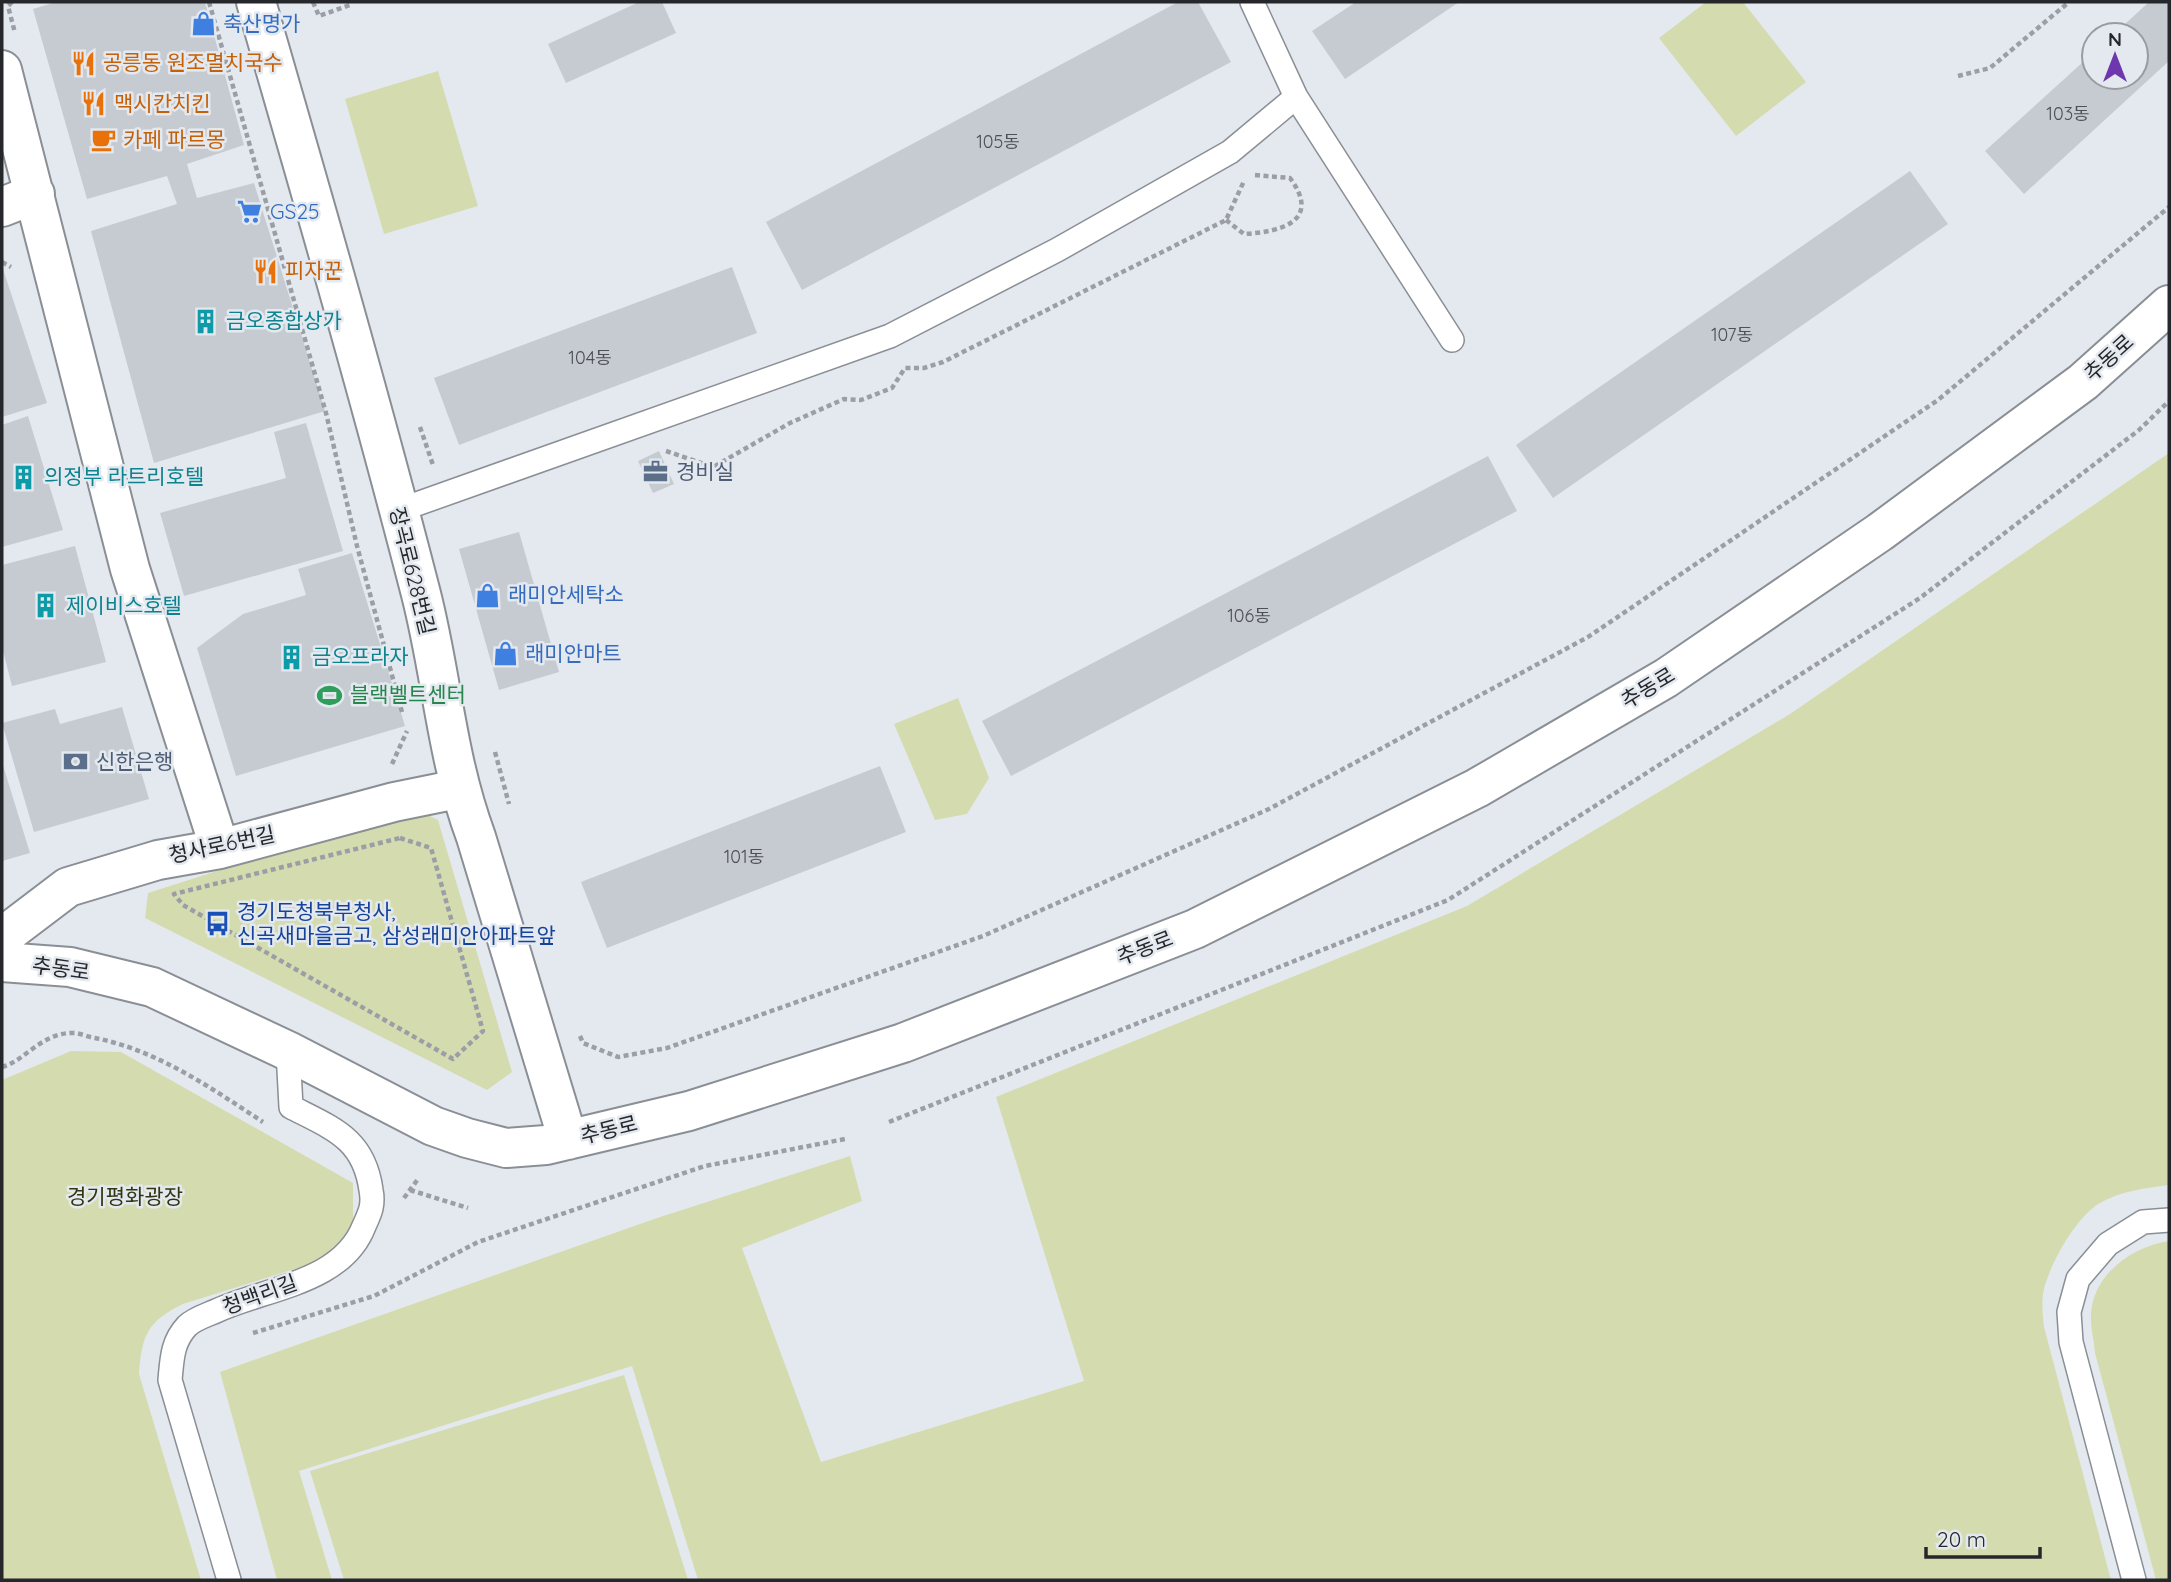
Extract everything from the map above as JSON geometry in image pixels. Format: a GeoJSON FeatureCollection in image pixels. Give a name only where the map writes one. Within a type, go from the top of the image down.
{"type":"FeatureCollection","features":[{"type":"Feature","properties":{"kind":"street","name":"장곡로628번길"},"geometry":{"type":"LineString","coordinates":[[256,2],[368,392],[397,512],[421,596],[458,789],[476,837],[568,1140]]}},
{"type":"Feature","properties":{"kind":"street"},"geometry":{"type":"LineString","coordinates":[[2,70],[18,200],[130,569],[220,849]]}},
{"type":"Feature","properties":{"kind":"street","name":"추동로"},"geometry":{"type":"LineString","coordinates":[[2,962],[70,967],[152,987],[288,1051],[433,1126],[467,1139],[506,1148],[568,1140],[689,1111],[902,1043],[1195,929],[1477,788],[1666,678],[1880,532],[2082,382],[2169,304]]}},
{"type":"Feature","properties":{"kind":"street","name":"청사로6번길"},"geometry":{"type":"LineString","coordinates":[[2,937],[68,887],[158,860],[220,849],[394,802],[458,789]]}},
{"type":"Feature","properties":{"kind":"lane"},"geometry":{"type":"LineString","coordinates":[[1252,2],[1296,97],[1452,340]]}},
{"type":"Feature","properties":{"kind":"lane"},"geometry":{"type":"LineString","coordinates":[[397,512],[890,336],[1056,250],[1230,152],[1296,97]]}},
{"type":"Feature","properties":{"kind":"lane","name":"청백리길"},"geometry":{"type":"LineString","coordinates":[[229,1580],[170,1380],[173,1346],[189,1324],[226,1307],[328,1270],[358,1242],[373,1204],[368,1167],[356,1146],[334,1128],[291,1107],[288,1051]]}},
{"type":"Feature","properties":{"kind":"lane"},"geometry":{"type":"LineString","coordinates":[[2134,1580],[2071,1342],[2070,1312],[2078,1279],[2108,1244],[2143,1222],[2169,1220]]}},
{"type":"Feature","properties":{"kind":"path"},"geometry":{"type":"LineString","coordinates":[[209,2],[319,387],[357,546],[408,732],[390,768]]}},
{"type":"Feature","properties":{"kind":"path"},"geometry":{"type":"LineString","coordinates":[[313,2],[318,16],[350,5]]}},
{"type":"Feature","properties":{"kind":"path"},"geometry":{"type":"LineString","coordinates":[[1958,76],[1990,68],[2069,2]]}},
{"type":"Feature","properties":{"kind":"path"},"geometry":{"type":"LineString","coordinates":[[666,451],[713,467],[790,423],[844,399],[861,400],[892,388],[905,368],[924,368],[943,362],[1226,220],[1243,181],[1257,173],[1290,178],[1301,192],[1303,205],[1298,217],[1283,228],[1244,234],[1226,220]]}},
{"type":"Feature","properties":{"kind":"path"},"geometry":{"type":"LineString","coordinates":[[578,1032],[583,1043],[618,1057],[667,1048],[983,936],[1269,809],[1588,637],[1938,400],[2169,206]]}},
{"type":"Feature","properties":{"kind":"path"},"geometry":{"type":"LineString","coordinates":[[889,1122],[1448,900],[1920,598],[2139,430],[2169,401]]}},
{"type":"Feature","properties":{"kind":"path"},"geometry":{"type":"LineString","coordinates":[[494,747],[511,811]]}},
{"type":"Feature","properties":{"kind":"path"},"geometry":{"type":"LineString","coordinates":[[400,838],[431,848],[483,1031],[453,1059],[183,905],[174,894],[400,838]]}},
{"type":"Feature","properties":{"kind":"path"},"geometry":{"type":"LineString","coordinates":[[2,1067],[10,1065],[36,1043],[73,1033],[124,1043],[198,1080],[272,1128]]}},
{"type":"Feature","properties":{"kind":"path"},"geometry":{"type":"LineString","coordinates":[[243,1336],[374,1296],[478,1242],[705,1166],[845,1139]]}},
{"type":"Feature","properties":{"kind":"path"},"geometry":{"type":"LineString","coordinates":[[398,1206],[418,1179]]}},
{"type":"Feature","properties":{"kind":"path"},"geometry":{"type":"LineString","coordinates":[[410,1190],[468,1208]]}},
{"type":"Feature","properties":{"kind":"green space"},"geometry":{"type":"Polygon","coordinates":[[[1706,2],[1743,2],[1806,82],[1736,136],[1659,38],[1706,2]]]}},
{"type":"Feature","properties":{"kind":"green space"},"geometry":{"type":"Polygon","coordinates":[[[438,71],[478,206],[384,234],[345,99],[438,71]]]}},
{"type":"Feature","properties":{"kind":"green space"},"geometry":{"type":"Polygon","coordinates":[[[2169,453],[2169,1185],[2125,1193],[2100,1203],[2091,1210],[2074,1229],[2058,1254],[2047,1278],[2042,1308],[2044,1327],[2111,1580],[698,1580],[632,1366],[299,1471],[332,1580],[277,1580],[220,1372],[657,1218],[850,1156],[862,1201],[742,1248],[821,1462],[1084,1381],[996,1097],[1467,906],[1790,714],[2169,453]]]}},
{"type":"Feature","properties":{"kind":"green space"},"geometry":{"type":"Polygon","coordinates":[[[958,698],[989,778],[967,814],[935,820],[894,724],[958,698]]]}},
{"type":"Feature","properties":{"kind":"green space"},"geometry":{"type":"Polygon","coordinates":[[[414,808],[438,820],[512,1072],[487,1090],[145,918],[148,893],[414,808]]]}},
{"type":"Feature","properties":{"kind":"green space","name":"경기평화광장"},"geometry":{"type":"Polygon","coordinates":[[[71,1051],[121,1052],[353,1183],[353,1223],[330,1258],[183,1304],[161,1317],[145,1339],[139,1374],[201,1580],[2,1580],[2,1080],[71,1051]]]}},
{"type":"Feature","properties":{"kind":"green space"},"geometry":{"type":"Polygon","coordinates":[[[2169,1241],[2169,1580],[2156,1580],[2095,1353],[2091,1314],[2099,1286],[2117,1264],[2142,1249],[2169,1241]]]}},
{"type":"Feature","properties":{"kind":"green space"},"geometry":{"type":"Polygon","coordinates":[[[624,1375],[688,1580],[344,1580],[310,1471],[624,1375]]]}},
{"type":"Feature","properties":{"kind":"building","name":"금오종합상가"},"geometry":{"type":"Polygon","coordinates":[[[56,2],[205,2],[244,145],[187,164],[197,198],[254,183],[325,411],[154,463],[91,231],[177,204],[167,176],[87,199],[33,9],[56,2]]]}},
{"type":"Feature","properties":{"kind":"building"},"geometry":{"type":"Polygon","coordinates":[[[639,2],[662,2],[676,33],[566,83],[548,44],[639,2]]]}},
{"type":"Feature","properties":{"kind":"building"},"geometry":{"type":"Polygon","coordinates":[[[1178,2],[1198,2],[1231,62],[802,290],[766,222],[1178,2]]]}},
{"type":"Feature","properties":{"kind":"building"},"geometry":{"type":"Polygon","coordinates":[[[1356,2],[1459,2],[1345,79],[1312,31],[1356,2]]]}},
{"type":"Feature","properties":{"kind":"building"},"geometry":{"type":"Polygon","coordinates":[[[2149,2],[2169,2],[2169,61],[2150,78],[2150,21],[2128,21],[2149,2]]]}},
{"type":"Feature","properties":{"kind":"building"},"geometry":{"type":"Polygon","coordinates":[[[2080,65],[2080,91],[2136,91],[2024,194],[1985,151],[2080,65]]]}},
{"type":"Feature","properties":{"kind":"building"},"geometry":{"type":"Polygon","coordinates":[[[1910,171],[1948,224],[1553,498],[1516,445],[1910,171]]]}},
{"type":"Feature","properties":{"kind":"building"},"geometry":{"type":"Polygon","coordinates":[[[2,266],[47,403],[2,417],[2,266]]]}},
{"type":"Feature","properties":{"kind":"building"},"geometry":{"type":"Polygon","coordinates":[[[732,267],[757,333],[459,445],[434,378],[732,267]]]}},
{"type":"Feature","properties":{"kind":"building","name":"의정부 라트리호텔"},"geometry":{"type":"Polygon","coordinates":[[[28,416],[63,530],[2,547],[2,425],[28,416]]]}},
{"type":"Feature","properties":{"kind":"building"},"geometry":{"type":"Polygon","coordinates":[[[306,423],[343,551],[184,596],[160,513],[286,478],[274,432],[306,423]]]}},
{"type":"Feature","properties":{"kind":"building","name":"경비실"},"geometry":{"type":"Polygon","coordinates":[[[659,451],[674,484],[653,493],[638,461],[659,451]]]}},
{"type":"Feature","properties":{"kind":"building"},"geometry":{"type":"Polygon","coordinates":[[[1488,456],[1517,511],[1011,776],[982,721],[1488,456]]]}},
{"type":"Feature","properties":{"kind":"building"},"geometry":{"type":"Polygon","coordinates":[[[519,532],[559,672],[499,690],[459,549],[519,532]]]}},
{"type":"Feature","properties":{"kind":"building","name":"제이비스호텔"},"geometry":{"type":"Polygon","coordinates":[[[75,546],[106,662],[12,686],[2,647],[2,565],[75,546]]]}},
{"type":"Feature","properties":{"kind":"building","name":"금오프라자"},"geometry":{"type":"Polygon","coordinates":[[[352,553],[405,726],[236,776],[197,648],[243,614],[306,595],[298,569],[352,553]]]}},
{"type":"Feature","properties":{"kind":"building","name":"신한은행"},"geometry":{"type":"Polygon","coordinates":[[[122,707],[149,799],[34,832],[2,723],[55,709],[60,724],[122,707]]]}},
{"type":"Feature","properties":{"kind":"building"},"geometry":{"type":"Polygon","coordinates":[[[2,762],[30,853],[2,861],[2,762]]]}},
{"type":"Feature","properties":{"kind":"building"},"geometry":{"type":"Polygon","coordinates":[[[880,766],[906,832],[607,948],[581,882],[880,766]]]}},
{"type":"Feature","properties":{"kind":"place","name":"축산명가"},"geometry":{"type":"Point","coordinates":[203,24]}},
{"type":"Feature","properties":{"kind":"place","name":"공릉동 원조멸치국수"},"geometry":{"type":"Point","coordinates":[83,63]}},
{"type":"Feature","properties":{"kind":"place","name":"맥시칸치킨"},"geometry":{"type":"Point","coordinates":[94,104]}},
{"type":"Feature","properties":{"kind":"place","name":"카페 파르몽"},"geometry":{"type":"Point","coordinates":[103,140]}},
{"type":"Feature","properties":{"kind":"place","name":"GS25"},"geometry":{"type":"Point","coordinates":[250,212]}},
{"type":"Feature","properties":{"kind":"place","name":"피자꾼"},"geometry":{"type":"Point","coordinates":[265,271]}},
{"type":"Feature","properties":{"kind":"place","name":"금오종합상가"},"geometry":{"type":"Point","coordinates":[206,321]}},
{"type":"Feature","properties":{"kind":"place","name":"경비실"},"geometry":{"type":"Point","coordinates":[656,472]}},
{"type":"Feature","properties":{"kind":"place","name":"의정부 라트리호텔"},"geometry":{"type":"Point","coordinates":[24,477]}},
{"type":"Feature","properties":{"kind":"place","name":"래미안세탁소"},"geometry":{"type":"Point","coordinates":[488,595]}},
{"type":"Feature","properties":{"kind":"place","name":"제이비스호텔"},"geometry":{"type":"Point","coordinates":[46,606]}},
{"type":"Feature","properties":{"kind":"place","name":"래미안마트"},"geometry":{"type":"Point","coordinates":[505,654]}},
{"type":"Feature","properties":{"kind":"place","name":"금오프라자"},"geometry":{"type":"Point","coordinates":[292,657]}},
{"type":"Feature","properties":{"kind":"place","name":"블랙벨트센터"},"geometry":{"type":"Point","coordinates":[330,695]}},
{"type":"Feature","properties":{"kind":"place","name":"신한은행"},"geometry":{"type":"Point","coordinates":[76,762]}},
{"type":"Feature","properties":{"kind":"place","name":"경기도청북부청사, 신곡새마을금고, 삼성래미안아파트앞"},"geometry":{"type":"Point","coordinates":[217,924]}}]}
